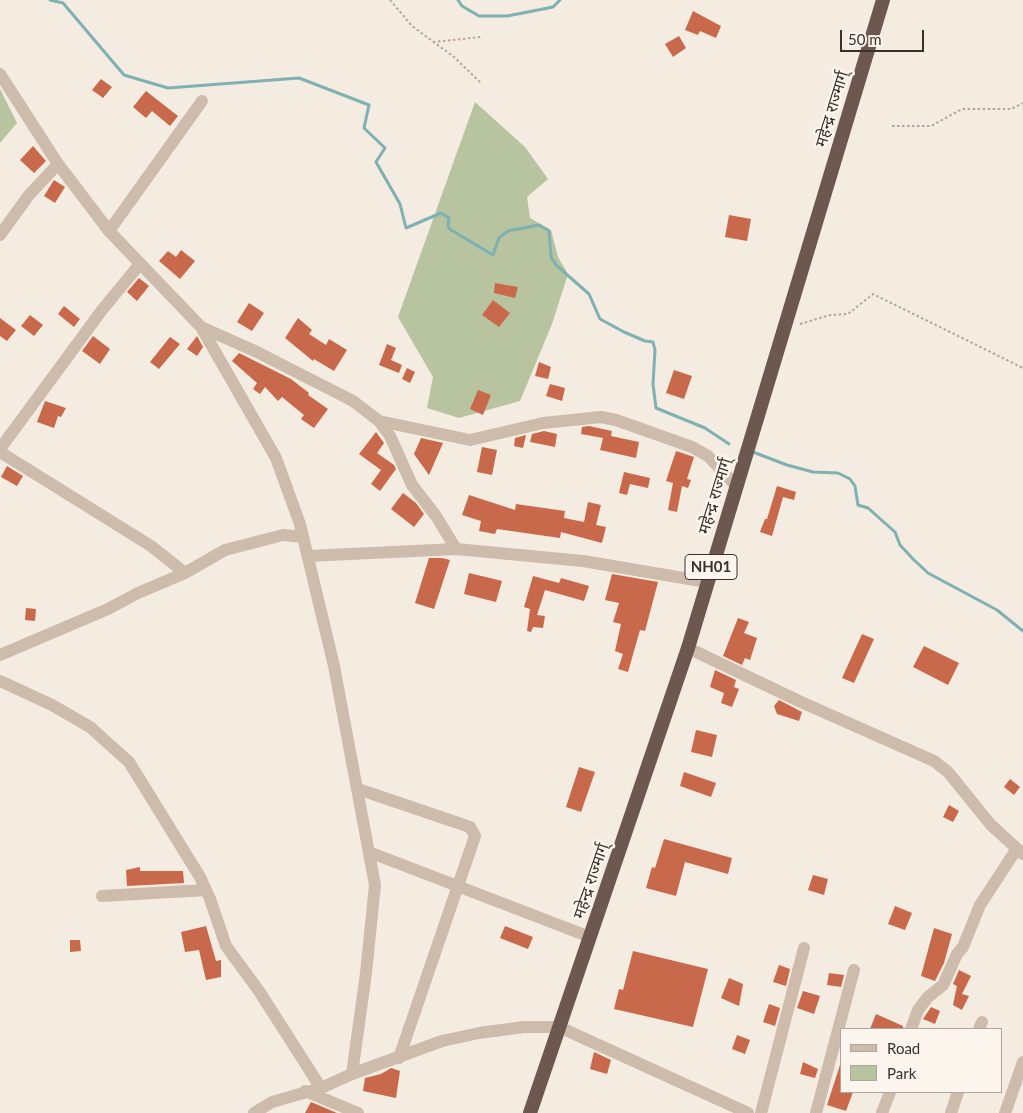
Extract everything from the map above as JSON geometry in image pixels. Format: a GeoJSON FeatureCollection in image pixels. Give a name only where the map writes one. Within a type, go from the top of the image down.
{"type":"FeatureCollection","features":[{"type":"Feature","properties":{"kind":"highway","name":"महेन्द्र राज्मार्ग्"},"geometry":{"type":"LineString","coordinates":[[530,1113],[688,648],[706,582],[883,0]]}},
{"type":"Feature","properties":{"kind":"street"},"geometry":{"type":"LineString","coordinates":[[0,74],[58,164],[109,231],[201,327],[276,458],[308,556],[334,666],[375,885],[366,973],[352,1074]]}},
{"type":"Feature","properties":{"kind":"street"},"geometry":{"type":"LineString","coordinates":[[109,231],[202,101]]}},
{"type":"Feature","properties":{"kind":"street"},"geometry":{"type":"LineString","coordinates":[[0,235],[29,195],[58,164]]}},
{"type":"Feature","properties":{"kind":"street"},"geometry":{"type":"LineString","coordinates":[[139,264],[102,310],[0,451],[151,546],[185,573]]}},
{"type":"Feature","properties":{"kind":"street"},"geometry":{"type":"LineString","coordinates":[[201,327],[257,352],[353,401],[379,421],[390,436],[412,485],[436,516],[456,549]]}},
{"type":"Feature","properties":{"kind":"street"},"geometry":{"type":"LineString","coordinates":[[379,421],[470,440],[543,423],[601,417],[692,447],[708,456],[736,486]]}},
{"type":"Feature","properties":{"kind":"street"},"geometry":{"type":"LineString","coordinates":[[0,655],[108,609],[138,593],[185,573],[224,550],[283,535],[302,536]]}},
{"type":"Feature","properties":{"kind":"street"},"geometry":{"type":"LineString","coordinates":[[308,556],[456,549],[583,561],[706,582]]}},
{"type":"Feature","properties":{"kind":"street"},"geometry":{"type":"LineString","coordinates":[[688,648],[801,702],[934,761],[948,772],[991,825],[1019,852],[980,905],[963,947],[957,954],[943,985],[928,997],[918,1010],[911,1028]]}},
{"type":"Feature","properties":{"kind":"street"},"geometry":{"type":"LineString","coordinates":[[0,681],[10,688],[52,705],[90,727],[112,744],[129,762],[147,789],[158,811],[206,890],[226,946],[259,991],[321,1088]]}},
{"type":"Feature","properties":{"kind":"street"},"geometry":{"type":"LineString","coordinates":[[358,789],[470,827],[474,830],[475,836],[399,1058]]}},
{"type":"Feature","properties":{"kind":"street"},"geometry":{"type":"LineString","coordinates":[[369,852],[590,937]]}},
{"type":"Feature","properties":{"kind":"street"},"geometry":{"type":"LineString","coordinates":[[102,896],[206,890]]}},
{"type":"Feature","properties":{"kind":"street"},"geometry":{"type":"LineString","coordinates":[[761,1113],[804,948]]}},
{"type":"Feature","properties":{"kind":"street"},"geometry":{"type":"LineString","coordinates":[[816,1113],[854,970]]}},
{"type":"Feature","properties":{"kind":"street"},"geometry":{"type":"LineString","coordinates":[[254,1113],[272,1102],[305,1091],[321,1088],[352,1074],[442,1041],[479,1033],[524,1027],[558,1027],[748,1113]]}},
{"type":"Feature","properties":{"kind":"street"},"geometry":{"type":"LineString","coordinates":[[1005,1113],[1023,1062]]}},
{"type":"Feature","properties":{"kind":"street"},"geometry":{"type":"LineString","coordinates":[[305,1091],[358,1113]]}},
{"type":"Feature","properties":{"kind":"street"},"geometry":{"type":"LineString","coordinates":[[882,1113],[890,1093]]}},
{"type":"Feature","properties":{"kind":"street"},"geometry":{"type":"LineString","coordinates":[[951,1113],[958,1093]]}},
{"type":"Feature","properties":{"kind":"path"},"geometry":{"type":"LineString","coordinates":[[390,0],[412,26],[454,57],[481,83]]}},
{"type":"Feature","properties":{"kind":"path"},"geometry":{"type":"LineString","coordinates":[[433,42],[481,37]]}},
{"type":"Feature","properties":{"kind":"path"},"geometry":{"type":"LineString","coordinates":[[892,126],[931,126],[962,109],[1011,109],[1023,103]]}},
{"type":"Feature","properties":{"kind":"path"},"geometry":{"type":"LineString","coordinates":[[796,330],[800,323],[830,315],[848,314],[873,294],[1023,368]]}},
{"type":"Feature","properties":{"kind":"green space"},"geometry":{"type":"Polygon","coordinates":[[[0,89],[17,123],[0,143],[0,89]]]}},
{"type":"Feature","properties":{"kind":"green space"},"geometry":{"type":"Polygon","coordinates":[[[475,102],[525,147],[548,179],[527,197],[530,218],[551,230],[558,257],[568,274],[552,324],[520,401],[459,418],[427,408],[433,377],[398,317],[475,102]]]}},
{"type":"Feature","properties":{"kind":"building"},"geometry":{"type":"Polygon","coordinates":[[[693,11],[721,26],[716,38],[700,31],[698,35],[685,30],[693,11]]]}},
{"type":"Feature","properties":{"kind":"building"},"geometry":{"type":"Polygon","coordinates":[[[679,36],[686,48],[673,57],[665,44],[679,36]]]}},
{"type":"Feature","properties":{"kind":"building"},"geometry":{"type":"Polygon","coordinates":[[[101,79],[112,87],[103,98],[92,90],[101,79]]]}},
{"type":"Feature","properties":{"kind":"building"},"geometry":{"type":"Polygon","coordinates":[[[146,91],[178,116],[170,126],[152,111],[146,118],[133,107],[146,91]]]}},
{"type":"Feature","properties":{"kind":"building"},"geometry":{"type":"Polygon","coordinates":[[[33,146],[46,161],[34,173],[20,160],[33,146]]]}},
{"type":"Feature","properties":{"kind":"building"},"geometry":{"type":"Polygon","coordinates":[[[54,180],[65,187],[55,203],[44,196],[54,180]]]}},
{"type":"Feature","properties":{"kind":"building"},"geometry":{"type":"Polygon","coordinates":[[[729,215],[751,219],[747,241],[725,237],[729,215]]]}},
{"type":"Feature","properties":{"kind":"building"},"geometry":{"type":"Polygon","coordinates":[[[181,250],[195,261],[180,279],[159,261],[168,251],[176,257],[181,250]]]}},
{"type":"Feature","properties":{"kind":"building"},"geometry":{"type":"Polygon","coordinates":[[[139,278],[149,286],[137,301],[127,292],[139,278]]]}},
{"type":"Feature","properties":{"kind":"building"},"geometry":{"type":"Polygon","coordinates":[[[495,283],[518,287],[515,298],[494,293],[495,283]]]}},
{"type":"Feature","properties":{"kind":"building"},"geometry":{"type":"Polygon","coordinates":[[[493,300],[510,313],[499,327],[482,315],[493,300]]]}},
{"type":"Feature","properties":{"kind":"building"},"geometry":{"type":"Polygon","coordinates":[[[249,303],[264,313],[252,331],[237,322],[249,303]]]}},
{"type":"Feature","properties":{"kind":"building"},"geometry":{"type":"Polygon","coordinates":[[[64,306],[80,319],[74,327],[58,314],[64,306]]]}},
{"type":"Feature","properties":{"kind":"building"},"geometry":{"type":"Polygon","coordinates":[[[30,315],[43,325],[34,336],[21,326],[30,315]]]}},
{"type":"Feature","properties":{"kind":"building"},"geometry":{"type":"Polygon","coordinates":[[[0,318],[16,330],[7,341],[0,336],[0,318]]]}},
{"type":"Feature","properties":{"kind":"building"},"geometry":{"type":"Polygon","coordinates":[[[298,318],[312,330],[309,334],[326,345],[329,339],[347,350],[334,371],[314,359],[313,361],[285,338],[298,318]]]}},
{"type":"Feature","properties":{"kind":"building"},"geometry":{"type":"Polygon","coordinates":[[[93,336],[110,349],[100,364],[82,351],[93,336]]]}},
{"type":"Feature","properties":{"kind":"building"},"geometry":{"type":"Polygon","coordinates":[[[197,336],[203,347],[197,356],[187,349],[197,336]]]}},
{"type":"Feature","properties":{"kind":"building"},"geometry":{"type":"Polygon","coordinates":[[[170,337],[180,344],[159,369],[150,362],[170,337]]]}},
{"type":"Feature","properties":{"kind":"building"},"geometry":{"type":"Polygon","coordinates":[[[387,344],[396,348],[391,360],[402,365],[399,373],[379,365],[387,344]]]}},
{"type":"Feature","properties":{"kind":"building"},"geometry":{"type":"Polygon","coordinates":[[[239,353],[291,379],[309,393],[308,395],[328,409],[314,428],[301,419],[304,415],[282,397],[278,401],[265,387],[260,394],[253,389],[257,383],[232,361],[239,353]]]}},
{"type":"Feature","properties":{"kind":"building"},"geometry":{"type":"Polygon","coordinates":[[[539,362],[551,367],[548,379],[535,376],[539,362]]]}},
{"type":"Feature","properties":{"kind":"building"},"geometry":{"type":"Polygon","coordinates":[[[407,368],[415,372],[410,383],[402,379],[407,368]]]}},
{"type":"Feature","properties":{"kind":"building"},"geometry":{"type":"Polygon","coordinates":[[[674,370],[692,376],[684,399],[666,393],[674,370]]]}},
{"type":"Feature","properties":{"kind":"building"},"geometry":{"type":"Polygon","coordinates":[[[550,384],[565,388],[562,401],[546,396],[550,384]]]}},
{"type":"Feature","properties":{"kind":"building"},"geometry":{"type":"Polygon","coordinates":[[[478,390],[491,395],[483,415],[470,409],[478,390]]]}},
{"type":"Feature","properties":{"kind":"building"},"geometry":{"type":"Polygon","coordinates":[[[45,401],[66,408],[61,417],[58,416],[54,428],[37,422],[45,401]]]}},
{"type":"Feature","properties":{"kind":"building"},"geometry":{"type":"Polygon","coordinates":[[[589,426],[612,431],[611,436],[639,442],[636,458],[600,450],[603,438],[581,434],[582,427],[589,426]]]}},
{"type":"Feature","properties":{"kind":"building"},"geometry":{"type":"Polygon","coordinates":[[[544,431],[557,434],[555,447],[530,442],[532,434],[544,431]]]}},
{"type":"Feature","properties":{"kind":"building"},"geometry":{"type":"Polygon","coordinates":[[[376,432],[384,443],[377,453],[394,465],[396,469],[380,491],[371,484],[381,470],[359,454],[376,432]]]}},
{"type":"Feature","properties":{"kind":"building"},"geometry":{"type":"Polygon","coordinates":[[[526,435],[523,448],[514,446],[515,438],[526,435]]]}},
{"type":"Feature","properties":{"kind":"building"},"geometry":{"type":"Polygon","coordinates":[[[421,438],[443,443],[429,475],[414,454],[421,438]]]}},
{"type":"Feature","properties":{"kind":"building"},"geometry":{"type":"Polygon","coordinates":[[[482,447],[497,450],[492,475],[477,472],[482,447]]]}},
{"type":"Feature","properties":{"kind":"building"},"geometry":{"type":"Polygon","coordinates":[[[676,451],[694,457],[687,479],[691,480],[688,488],[682,486],[677,512],[668,510],[673,483],[666,481],[676,451]]]}},
{"type":"Feature","properties":{"kind":"building"},"geometry":{"type":"Polygon","coordinates":[[[7,466],[23,476],[17,486],[1,477],[7,466]]]}},
{"type":"Feature","properties":{"kind":"building"},"geometry":{"type":"Polygon","coordinates":[[[624,472],[650,478],[648,488],[630,484],[627,495],[619,493],[624,472]]]}},
{"type":"Feature","properties":{"kind":"building"},"geometry":{"type":"Polygon","coordinates":[[[777,486],[796,492],[794,500],[783,497],[772,536],[760,532],[765,519],[767,519],[777,486]]]}},
{"type":"Feature","properties":{"kind":"building"},"geometry":{"type":"Polygon","coordinates":[[[403,493],[416,503],[424,514],[414,527],[391,509],[403,493]]]}},
{"type":"Feature","properties":{"kind":"building"},"geometry":{"type":"Polygon","coordinates":[[[469,495],[515,510],[516,504],[565,511],[564,518],[584,522],[588,502],[601,505],[596,525],[606,527],[602,543],[561,532],[560,538],[497,529],[495,534],[479,531],[481,521],[462,515],[469,495]]]}},
{"type":"Feature","properties":{"kind":"building"},"geometry":{"type":"Polygon","coordinates":[[[429,558],[450,560],[434,609],[415,603],[429,558]]]}},
{"type":"Feature","properties":{"kind":"building"},"geometry":{"type":"Polygon","coordinates":[[[469,573],[502,581],[496,602],[464,594],[469,573]]]}},
{"type":"Feature","properties":{"kind":"building"},"geometry":{"type":"Polygon","coordinates":[[[612,574],[658,582],[645,631],[640,630],[628,672],[618,669],[623,654],[615,651],[621,624],[613,622],[619,603],[605,600],[612,574]]]}},
{"type":"Feature","properties":{"kind":"building"},"geometry":{"type":"Polygon","coordinates":[[[533,576],[559,583],[561,578],[589,586],[584,601],[545,590],[537,615],[545,616],[543,628],[533,627],[531,632],[527,631],[530,609],[524,607],[533,576]]]}},
{"type":"Feature","properties":{"kind":"building"},"geometry":{"type":"Polygon","coordinates":[[[26,608],[36,609],[35,621],[25,620],[26,608]]]}},
{"type":"Feature","properties":{"kind":"building"},"geometry":{"type":"Polygon","coordinates":[[[738,618],[749,622],[744,633],[757,638],[750,660],[745,658],[742,665],[723,656],[738,618]]]}},
{"type":"Feature","properties":{"kind":"building"},"geometry":{"type":"Polygon","coordinates":[[[862,634],[874,639],[854,683],[842,678],[862,634]]]}},
{"type":"Feature","properties":{"kind":"building"},"geometry":{"type":"Polygon","coordinates":[[[924,646],[959,663],[948,685],[913,667],[924,646]]]}},
{"type":"Feature","properties":{"kind":"building"},"geometry":{"type":"Polygon","coordinates":[[[715,670],[736,680],[734,687],[739,689],[732,707],[721,703],[724,693],[710,687],[715,670]]]}},
{"type":"Feature","properties":{"kind":"building"},"geometry":{"type":"Polygon","coordinates":[[[779,700],[802,712],[799,721],[777,714],[774,706],[779,700]]]}},
{"type":"Feature","properties":{"kind":"building"},"geometry":{"type":"Polygon","coordinates":[[[696,730],[717,735],[712,757],[691,752],[696,730]]]}},
{"type":"Feature","properties":{"kind":"building"},"geometry":{"type":"Polygon","coordinates":[[[579,767],[595,772],[581,812],[566,807],[579,767]]]}},
{"type":"Feature","properties":{"kind":"building"},"geometry":{"type":"Polygon","coordinates":[[[684,772],[716,783],[711,797],[680,786],[684,772]]]}},
{"type":"Feature","properties":{"kind":"building"},"geometry":{"type":"Polygon","coordinates":[[[1010,779],[1020,787],[1014,795],[1004,787],[1010,779]]]}},
{"type":"Feature","properties":{"kind":"building"},"geometry":{"type":"Polygon","coordinates":[[[949,805],[959,811],[953,822],[943,817],[949,805]]]}},
{"type":"Feature","properties":{"kind":"building"},"geometry":{"type":"Polygon","coordinates":[[[664,839],[732,858],[728,874],[685,862],[676,896],[646,888],[652,867],[655,868],[664,839]]]}},
{"type":"Feature","properties":{"kind":"building"},"geometry":{"type":"Polygon","coordinates":[[[140,867],[140,871],[183,871],[184,883],[127,886],[126,870],[140,867]]]}},
{"type":"Feature","properties":{"kind":"building"},"geometry":{"type":"Polygon","coordinates":[[[813,875],[828,879],[824,895],[808,890],[813,875]]]}},
{"type":"Feature","properties":{"kind":"building"},"geometry":{"type":"Polygon","coordinates":[[[895,906],[912,913],[905,930],[888,924],[895,906]]]}},
{"type":"Feature","properties":{"kind":"building"},"geometry":{"type":"Polygon","coordinates":[[[206,926],[216,961],[221,960],[221,977],[206,980],[199,950],[185,952],[181,932],[206,926]]]}},
{"type":"Feature","properties":{"kind":"building"},"geometry":{"type":"Polygon","coordinates":[[[505,926],[533,937],[528,949],[500,938],[505,926]]]}},
{"type":"Feature","properties":{"kind":"building"},"geometry":{"type":"Polygon","coordinates":[[[934,928],[952,934],[944,963],[935,981],[921,976],[934,928]]]}},
{"type":"Feature","properties":{"kind":"building"},"geometry":{"type":"Polygon","coordinates":[[[70,940],[80,940],[81,951],[70,952],[70,940]]]}},
{"type":"Feature","properties":{"kind":"building"},"geometry":{"type":"Polygon","coordinates":[[[633,951],[708,969],[693,1027],[614,1009],[619,989],[623,990],[633,951]]]}},
{"type":"Feature","properties":{"kind":"building"},"geometry":{"type":"Polygon","coordinates":[[[779,965],[790,969],[786,986],[773,982],[779,965]]]}},
{"type":"Feature","properties":{"kind":"building"},"geometry":{"type":"Polygon","coordinates":[[[959,970],[971,976],[962,994],[969,996],[962,1010],[953,1005],[957,986],[953,984],[959,970]]]}},
{"type":"Feature","properties":{"kind":"building"},"geometry":{"type":"Polygon","coordinates":[[[829,973],[844,975],[841,987],[827,985],[829,973]]]}},
{"type":"Feature","properties":{"kind":"building"},"geometry":{"type":"Polygon","coordinates":[[[729,978],[743,984],[739,1006],[721,998],[729,978]]]}},
{"type":"Feature","properties":{"kind":"building"},"geometry":{"type":"Polygon","coordinates":[[[803,991],[820,996],[814,1014],[797,1008],[803,991]]]}},
{"type":"Feature","properties":{"kind":"building"},"geometry":{"type":"Polygon","coordinates":[[[769,1004],[780,1008],[775,1026],[763,1022],[769,1004]]]}},
{"type":"Feature","properties":{"kind":"building"},"geometry":{"type":"Polygon","coordinates":[[[931,1007],[940,1011],[935,1024],[923,1019],[931,1007]]]}},
{"type":"Feature","properties":{"kind":"building"},"geometry":{"type":"Polygon","coordinates":[[[876,1014],[903,1026],[903,1028],[870,1028],[876,1014]]]}},
{"type":"Feature","properties":{"kind":"building"},"geometry":{"type":"Polygon","coordinates":[[[737,1035],[750,1040],[745,1054],[732,1049],[737,1035]]]}},
{"type":"Feature","properties":{"kind":"building"},"geometry":{"type":"Polygon","coordinates":[[[594,1052],[611,1060],[607,1074],[590,1069],[594,1052]]]}},
{"type":"Feature","properties":{"kind":"building"},"geometry":{"type":"Polygon","coordinates":[[[803,1062],[818,1069],[815,1078],[800,1074],[803,1062]]]}},
{"type":"Feature","properties":{"kind":"building"},"geometry":{"type":"Polygon","coordinates":[[[840,1065],[840,1093],[853,1093],[846,1111],[827,1105],[840,1065]]]}},
{"type":"Feature","properties":{"kind":"building"},"geometry":{"type":"Polygon","coordinates":[[[391,1068],[400,1071],[396,1098],[363,1091],[365,1078],[381,1074],[391,1068]]]}},
{"type":"Feature","properties":{"kind":"building"},"geometry":{"type":"Polygon","coordinates":[[[311,1102],[337,1113],[305,1113],[311,1102]]]}},
{"type":"Feature","properties":{"kind":"waterway"},"geometry":{"type":"LineString","coordinates":[[50,0],[63,3],[124,75],[168,88],[299,78],[369,105],[364,128],[385,148],[376,162],[400,204],[406,228],[441,213],[449,218],[448,227],[451,230],[493,255],[499,238],[508,231],[539,225],[549,231],[551,257],[556,265],[589,294],[600,319],[624,332],[645,341],[653,342],[655,350],[653,384],[656,408],[705,428],[729,444]]}},
{"type":"Feature","properties":{"kind":"waterway"},"geometry":{"type":"LineString","coordinates":[[458,0],[462,6],[479,16],[507,16],[533,11],[553,7],[560,0]]}},
{"type":"Feature","properties":{"kind":"waterway"},"geometry":{"type":"LineString","coordinates":[[753,452],[787,465],[813,472],[838,473],[850,479],[855,486],[858,505],[868,508],[895,532],[900,545],[928,573],[997,610],[1023,631]]}}]}
